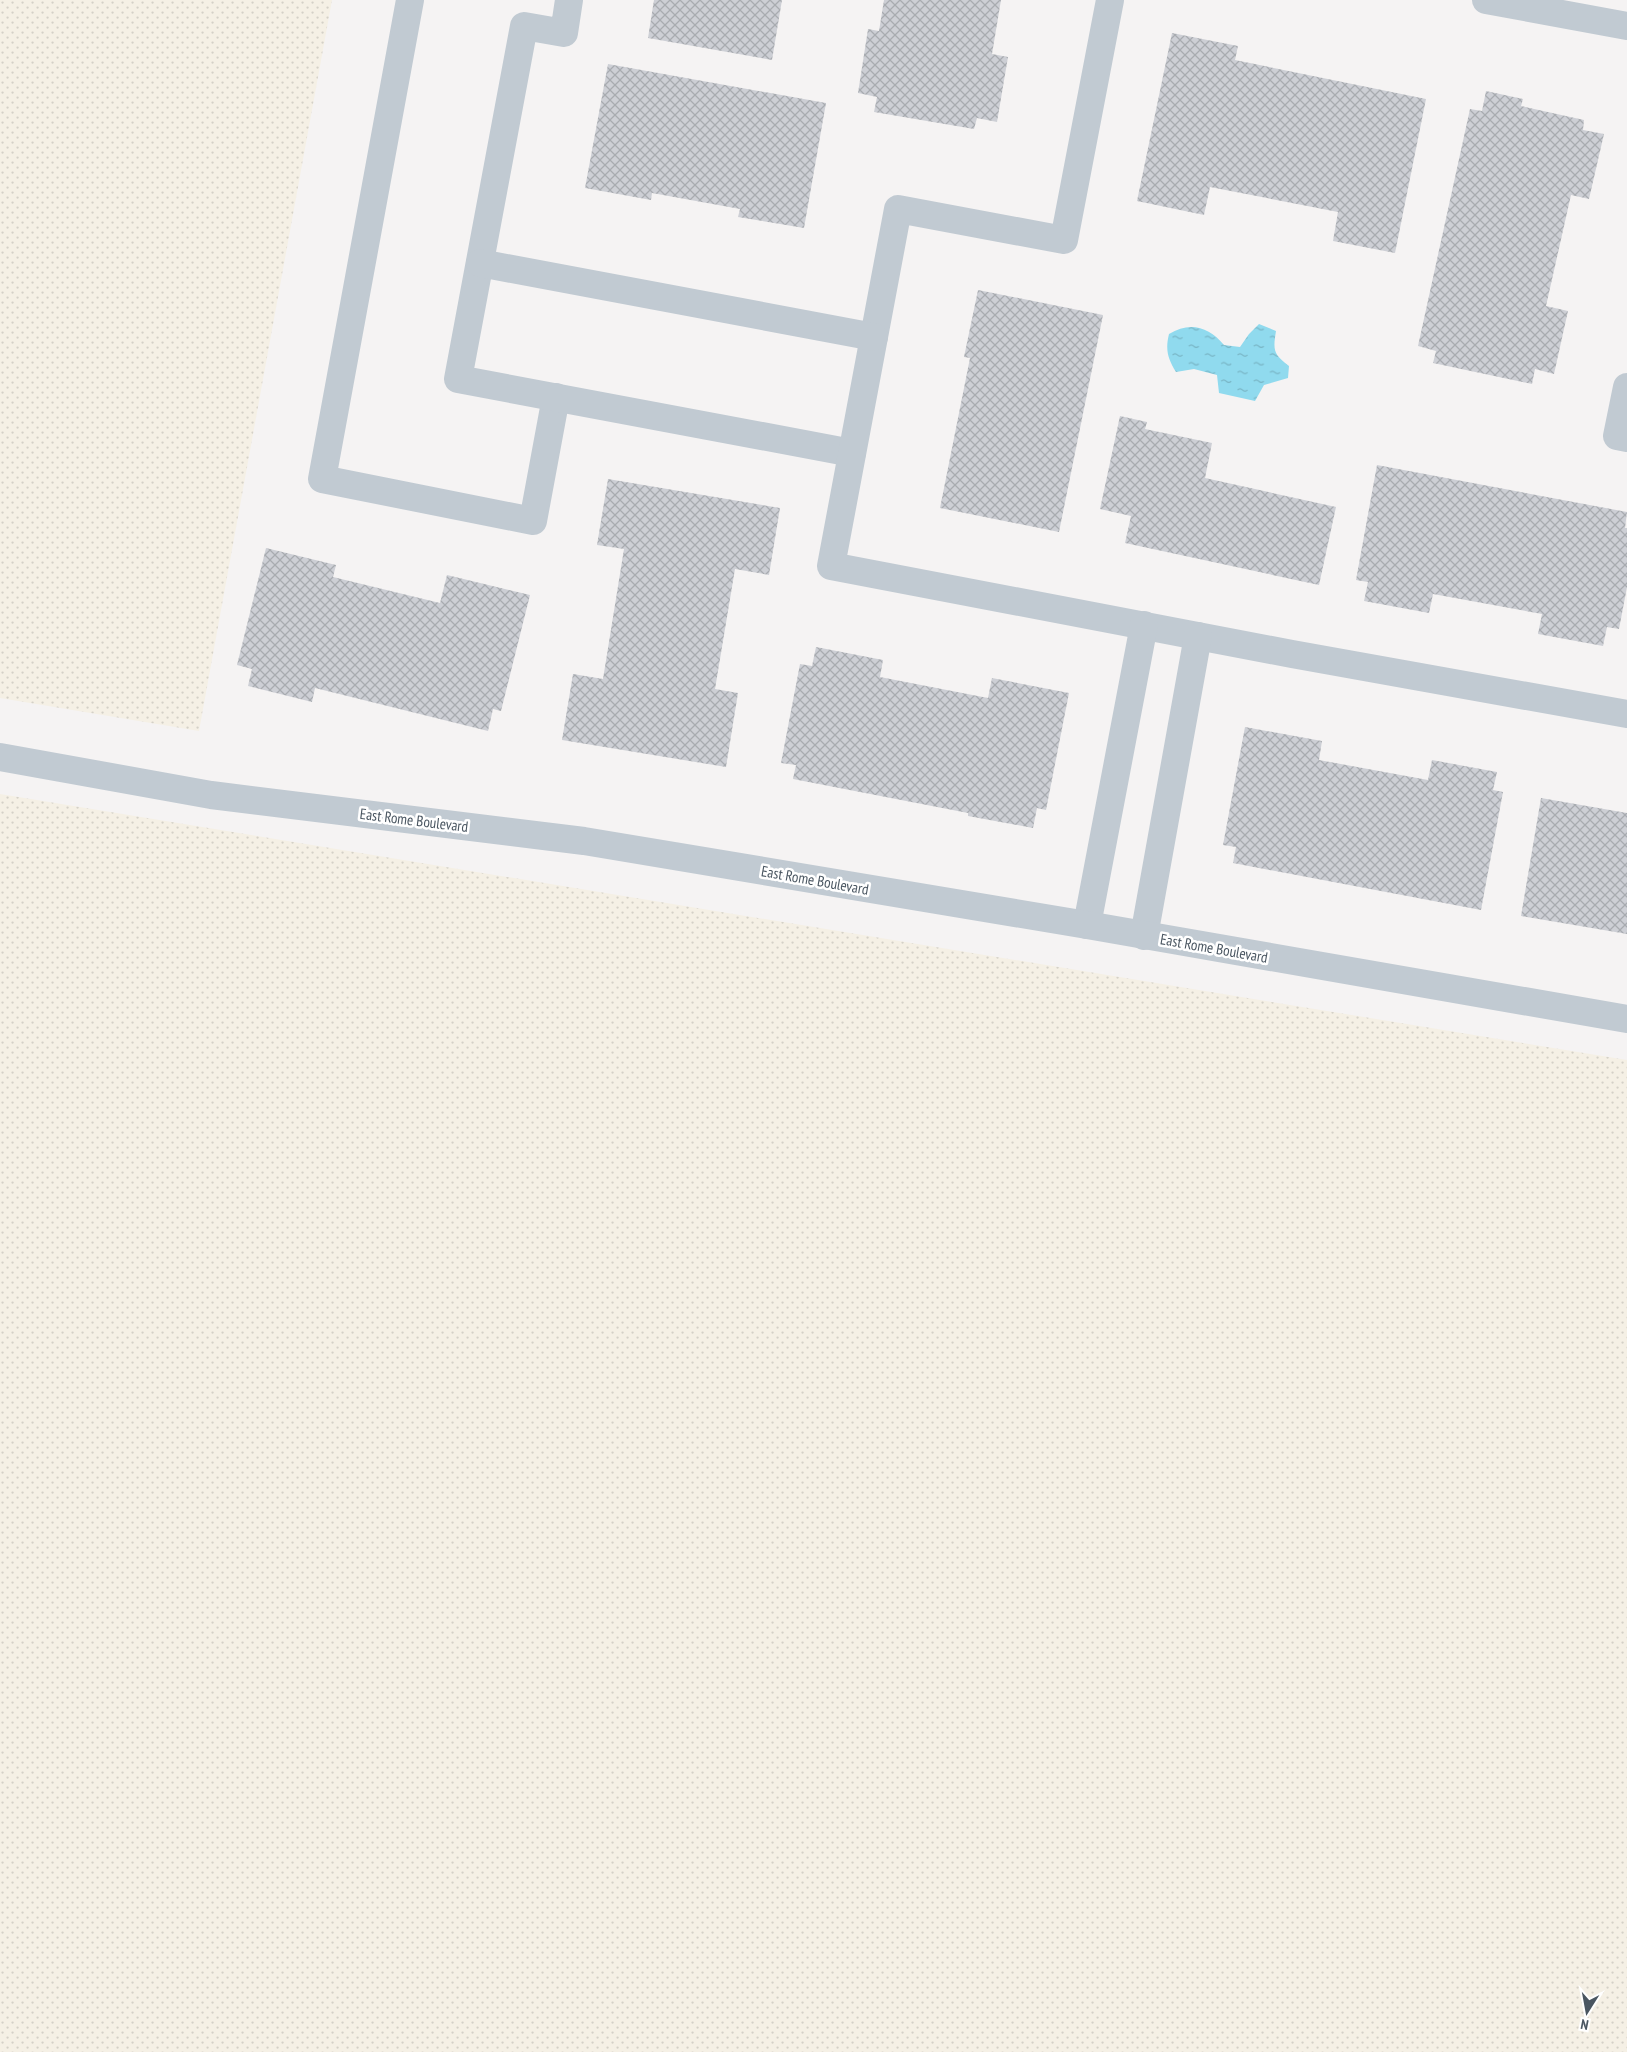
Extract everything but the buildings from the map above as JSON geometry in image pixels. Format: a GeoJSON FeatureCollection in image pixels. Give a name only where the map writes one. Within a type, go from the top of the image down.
{"type":"FeatureCollection","features":[{"type":"Feature","properties":{"kind":"street"},"geometry":{"type":"LineString","coordinates":[[410,0],[322,479],[533,521],[556,397]]}},
{"type":"Feature","properties":{"kind":"street"},"geometry":{"type":"LineString","coordinates":[[569,0],[564,33],[524,26],[458,379],[852,453]]}},
{"type":"Feature","properties":{"kind":"street"},"geometry":{"type":"LineString","coordinates":[[1110,0],[1064,240],[898,209],[831,566],[1198,636],[1627,714]]}},
{"type":"Feature","properties":{"kind":"street"},"geometry":{"type":"LineString","coordinates":[[1486,0],[1627,26]]}},
{"type":"Feature","properties":{"kind":"street"},"geometry":{"type":"LineString","coordinates":[[480,263],[874,337]]}},
{"type":"Feature","properties":{"kind":"street"},"geometry":{"type":"LineString","coordinates":[[1627,387],[1617,436],[1627,438]]}},
{"type":"Feature","properties":{"kind":"street"},"geometry":{"type":"LineString","coordinates":[[1087,925],[1144,625]]}},
{"type":"Feature","properties":{"kind":"street"},"geometry":{"type":"LineString","coordinates":[[1144,936],[1198,636]]}},
{"type":"Feature","properties":{"kind":"street","name":"East Rome Boulevard"},"geometry":{"type":"LineString","coordinates":[[0,757],[211,795],[584,841],[1087,925],[1627,1019]]}},
{"type":"Feature","properties":{"kind":"sand"},"geometry":{"type":"Polygon","coordinates":[[[0,0],[332,0],[199,731],[0,698],[0,0]]]}},
{"type":"Feature","properties":{"kind":"sand"},"geometry":{"type":"Polygon","coordinates":[[[0,794],[1627,1060],[1627,2052],[0,2052],[0,794]]]}},
{"type":"Feature","properties":{"kind":"water"},"geometry":{"type":"Polygon","coordinates":[[[1259,324],[1276,331],[1275,351],[1289,366],[1288,378],[1264,385],[1255,401],[1219,393],[1217,375],[1194,369],[1176,372],[1171,363],[1167,350],[1169,334],[1177,330],[1192,327],[1199,328],[1212,334],[1224,345],[1240,347],[1259,324]]]}}]}
